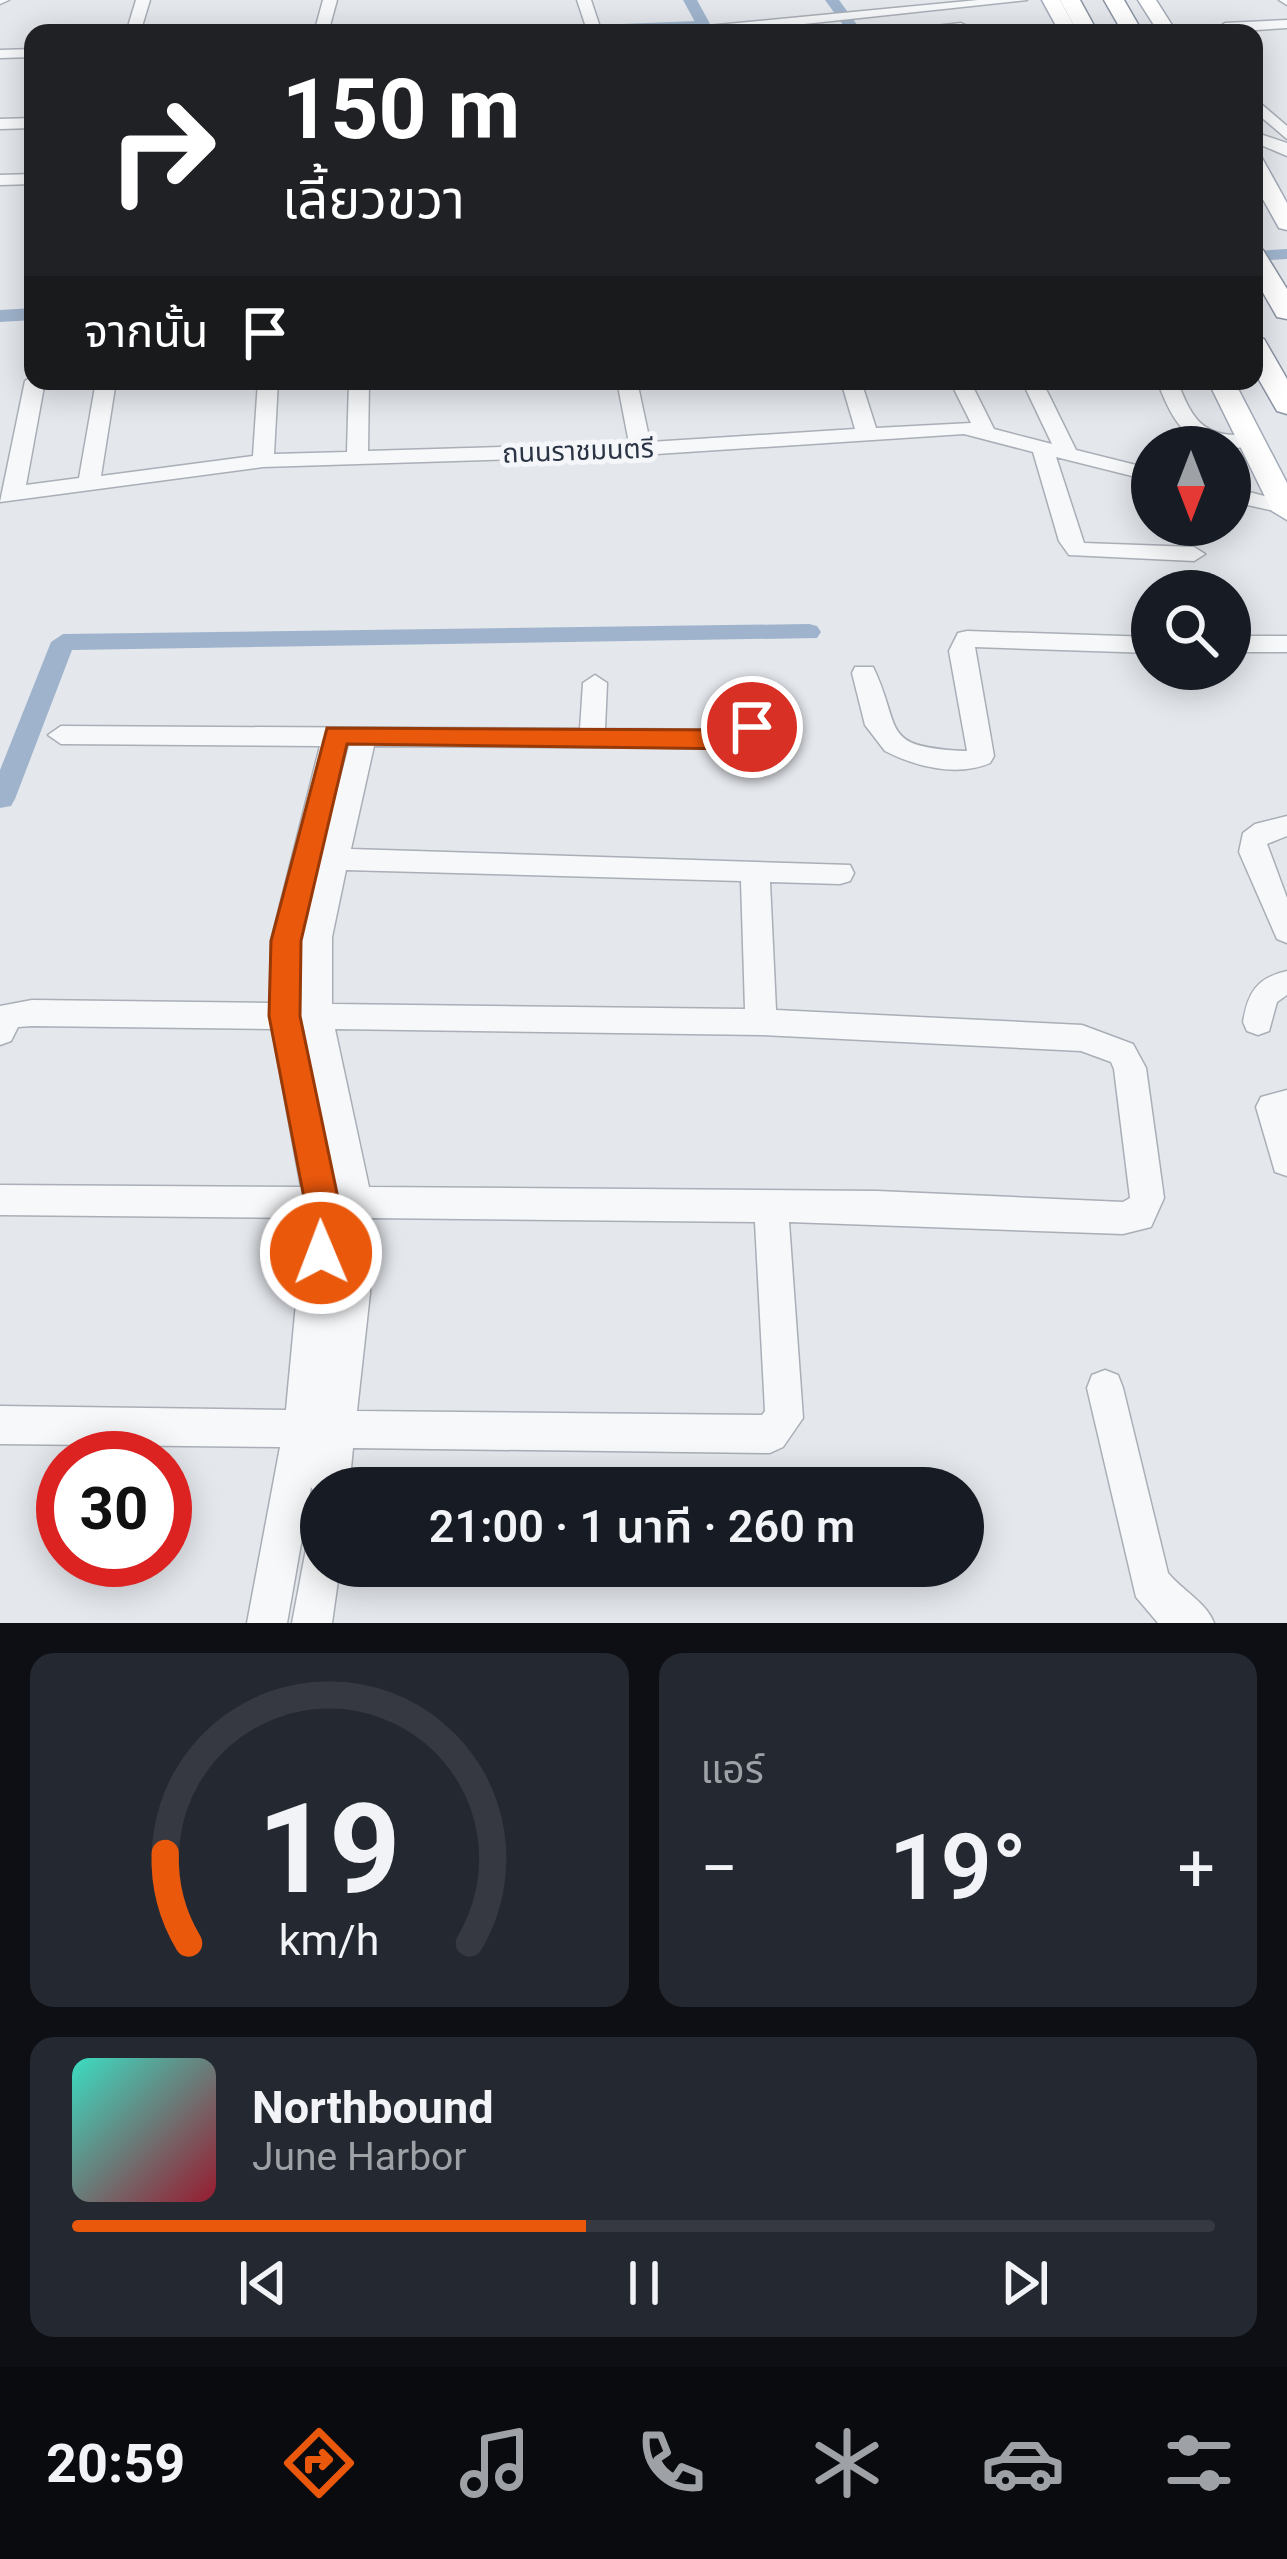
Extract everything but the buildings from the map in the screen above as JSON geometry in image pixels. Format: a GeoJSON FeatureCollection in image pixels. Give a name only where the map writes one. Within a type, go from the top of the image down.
{"type":"FeatureCollection","features":[{"type":"Feature","properties":{"kind":"highway"},"geometry":{"type":"LineString","coordinates":[[1048,8],[1074,24]]}},
{"type":"Feature","properties":{"kind":"highway"},"geometry":{"type":"LineString","coordinates":[[1263,270],[1287,311]]}},
{"type":"Feature","properties":{"kind":"highway"},"geometry":{"type":"LineString","coordinates":[[1263,361],[1287,405]]}},
{"type":"Feature","properties":{"kind":"main road"},"geometry":{"type":"LineString","coordinates":[[1263,181],[1287,223]]}},
{"type":"Feature","properties":{"kind":"main road"},"geometry":{"type":"LineString","coordinates":[[1226,390],[1286,510]]}},
{"type":"Feature","properties":{"kind":"street"},"geometry":{"type":"LineString","coordinates":[[815,24],[1048,8]]}},
{"type":"Feature","properties":{"kind":"street"},"geometry":{"type":"LineString","coordinates":[[889,16],[897,24]]}},
{"type":"Feature","properties":{"kind":"street"},"geometry":{"type":"LineString","coordinates":[[7,494],[32,390]]}},
{"type":"Feature","properties":{"kind":"street"},"geometry":{"type":"LineString","coordinates":[[89,482],[104,390]]}},
{"type":"Feature","properties":{"kind":"street"},"geometry":{"type":"LineString","coordinates":[[263,460],[267,390]]}},
{"type":"Feature","properties":{"kind":"street"},"geometry":{"type":"LineString","coordinates":[[357,458],[359,390]]}},
{"type":"Feature","properties":{"kind":"street"},"geometry":{"type":"LineString","coordinates":[[629,390],[640,449]]}},
{"type":"Feature","properties":{"kind":"street"},"geometry":{"type":"LineString","coordinates":[[854,390],[867,434]]}},
{"type":"Feature","properties":{"kind":"street"},"geometry":{"type":"LineString","coordinates":[[964,390],[984,430]]}},
{"type":"Feature","properties":{"kind":"street"},"geometry":{"type":"LineString","coordinates":[[1036,390],[1067,453]]}},
{"type":"Feature","properties":{"kind":"street"},"geometry":{"type":"LineString","coordinates":[[1171,390],[1187,428],[1196,435],[1216,442],[1252,441]]}},
{"type":"Feature","properties":{"kind":"street","name":"ถนนราชมนตรี"},"geometry":{"type":"LineString","coordinates":[[7,494],[263,460],[640,449],[984,430],[1131,470]]}},
{"type":"Feature","properties":{"kind":"street"},"geometry":{"type":"LineString","coordinates":[[1042,446],[1070,541],[1077,550],[1194,554]]}},
{"type":"Feature","properties":{"kind":"street"},"geometry":{"type":"LineString","coordinates":[[1251,500],[1286,510]]}},
{"type":"Feature","properties":{"kind":"street"},"geometry":{"type":"LineString","coordinates":[[864,673],[879,730],[888,743],[914,756],[971,761],[981,756],[961,651],[967,639],[1131,644]]}},
{"type":"Feature","properties":{"kind":"street"},"geometry":{"type":"LineString","coordinates":[[1251,644],[1287,644]]}},
{"type":"Feature","properties":{"kind":"street"},"geometry":{"type":"LineString","coordinates":[[592,736],[596,683]]}},
{"type":"Feature","properties":{"kind":"street"},"geometry":{"type":"LineString","coordinates":[[61,735],[741,740],[752,727],[753,707]]}},
{"type":"Feature","properties":{"kind":"street"},"geometry":{"type":"LineString","coordinates":[[267,1623],[320,1431],[338,1203],[286,941],[319,859],[350,734]]}},
{"type":"Feature","properties":{"kind":"street"},"geometry":{"type":"LineString","coordinates":[[1287,826],[1265,831],[1253,840],[1253,852],[1287,931]]}},
{"type":"Feature","properties":{"kind":"street"},"geometry":{"type":"LineString","coordinates":[[319,859],[840,873]]}},
{"type":"Feature","properties":{"kind":"street"},"geometry":{"type":"LineString","coordinates":[[755,871],[760,1022]]}},
{"type":"Feature","properties":{"kind":"street"},"geometry":{"type":"LineString","coordinates":[[1258,1022],[1264,994],[1271,986],[1287,982]]}},
{"type":"Feature","properties":{"kind":"street"},"geometry":{"type":"LineString","coordinates":[[0,1032],[5,1021],[17,1013],[760,1022],[1044,1035],[1106,1043],[1122,1053],[1130,1068],[1147,1198],[1139,1216],[1124,1218],[771,1206],[0,1201]]}},
{"type":"Feature","properties":{"kind":"street"},"geometry":{"type":"LineString","coordinates":[[1287,1104],[1272,1107],[1287,1161]]}},
{"type":"Feature","properties":{"kind":"street"},"geometry":{"type":"LineString","coordinates":[[0,1425],[770,1434],[784,1418],[771,1206]]}},
{"type":"Feature","properties":{"kind":"street"},"geometry":{"type":"LineString","coordinates":[[1105,1388],[1150,1583],[1170,1607],[1194,1623]]}},
{"type":"Feature","properties":{"kind":"street"},"geometry":{"type":"LineString","coordinates":[[320,1431],[326,1467]]}},
{"type":"Feature","properties":{"kind":"street"},"geometry":{"type":"LineString","coordinates":[[312,1623],[317,1587]]}},
{"type":"Feature","properties":{"kind":"waterway"},"geometry":{"type":"LineString","coordinates":[[690,0],[703,24]]}},
{"type":"Feature","properties":{"kind":"waterway"},"geometry":{"type":"LineString","coordinates":[[832,0],[849,24]]}},
{"type":"Feature","properties":{"kind":"waterway"},"geometry":{"type":"LineString","coordinates":[[679,24],[704,23]]}},
{"type":"Feature","properties":{"kind":"waterway"},"geometry":{"type":"LineString","coordinates":[[1263,255],[1287,254]]}},
{"type":"Feature","properties":{"kind":"waterway"},"geometry":{"type":"LineString","coordinates":[[0,316],[24,315]]}},
{"type":"Feature","properties":{"kind":"waterway"},"geometry":{"type":"LineString","coordinates":[[2,799],[63,642],[809,632]]}},
{"type":"Feature","properties":{"kind":"route"},"geometry":{"type":"LineString","coordinates":[[321,1253],[322,1203],[285,1016],[286,941],[336,734],[741,740],[752,727]]}}]}
